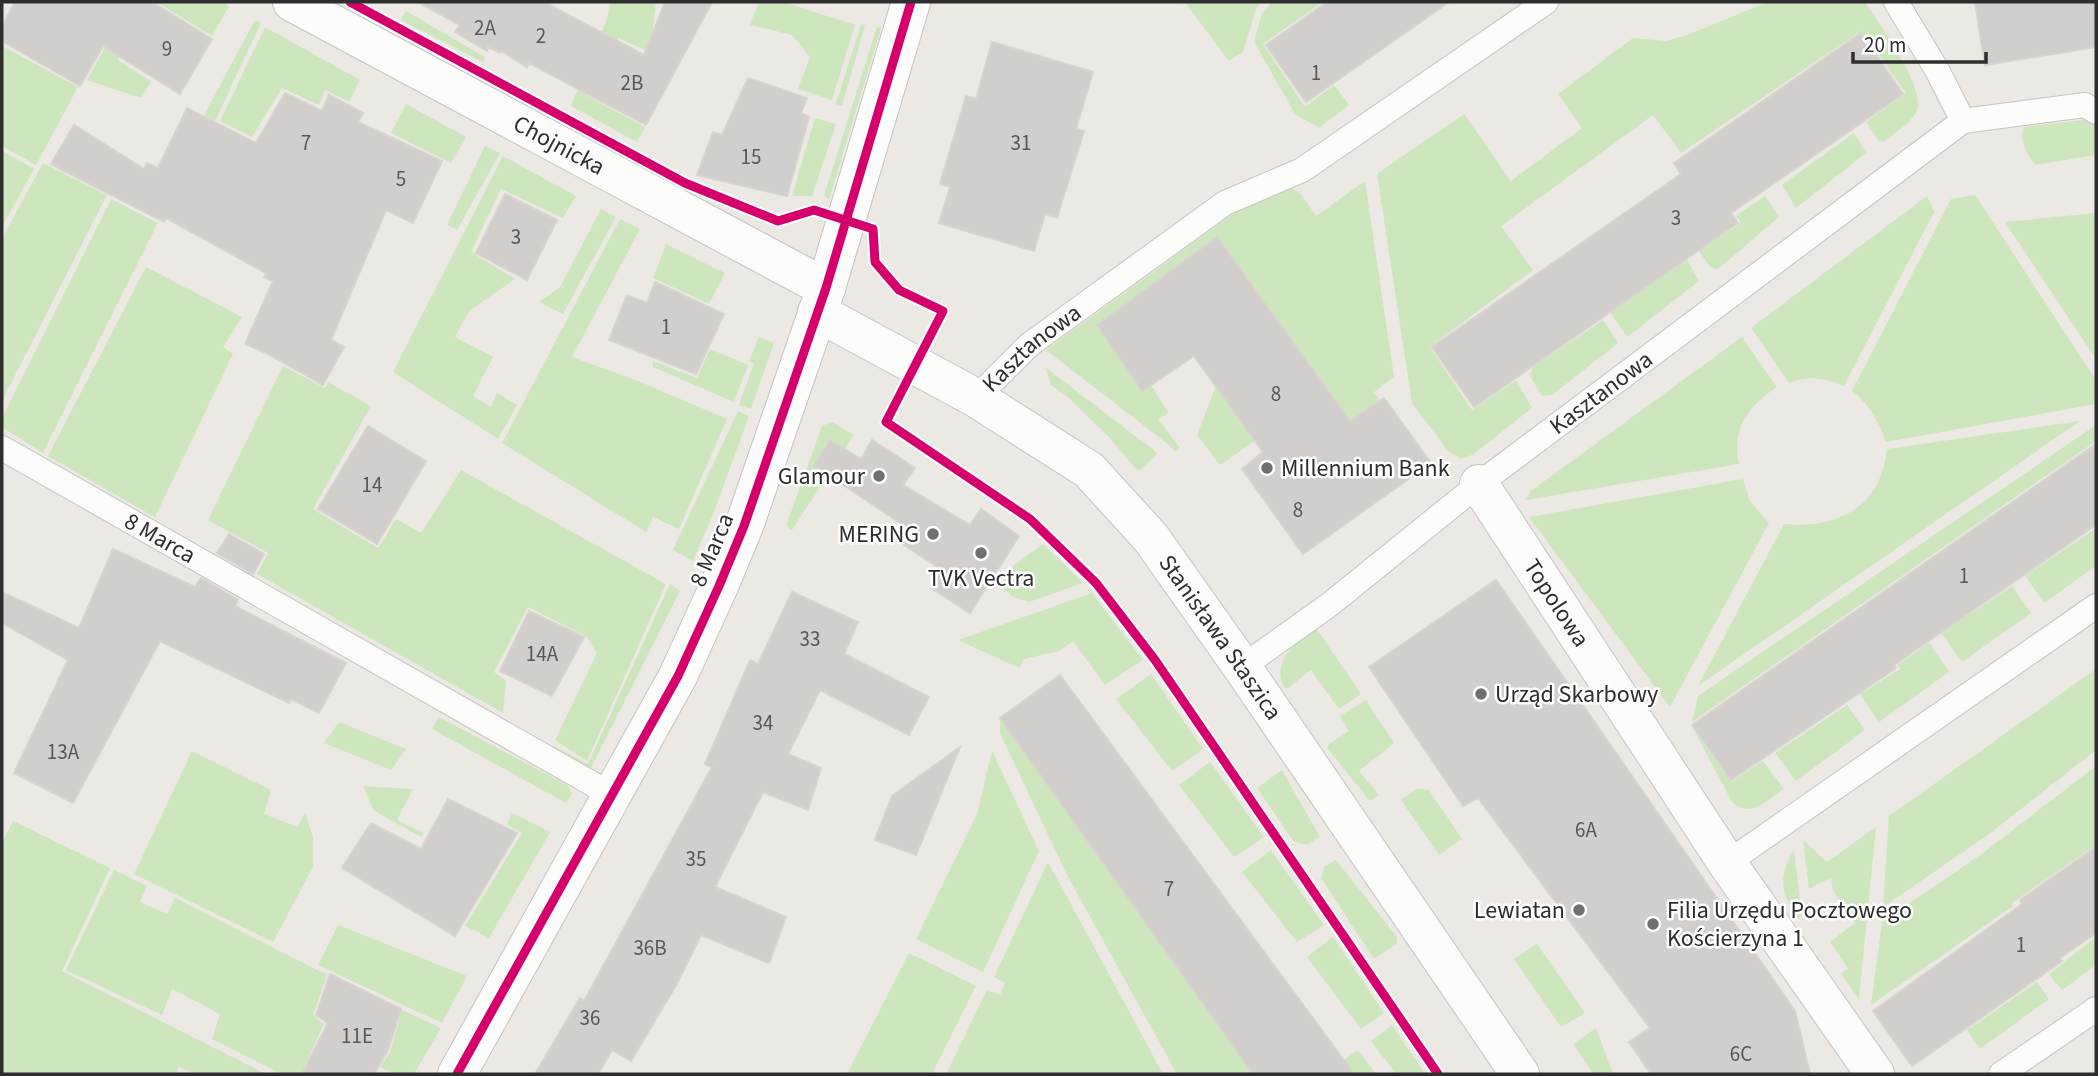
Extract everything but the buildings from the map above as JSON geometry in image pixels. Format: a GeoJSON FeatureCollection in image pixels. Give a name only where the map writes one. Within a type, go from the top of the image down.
{"type":"FeatureCollection","features":[{"type":"Feature","properties":{"kind":"street","name":"Chojnicka"},"geometry":{"type":"LineString","coordinates":[[292,2],[822,300]]}},
{"type":"Feature","properties":{"kind":"street","name":"8 Marca"},"geometry":{"type":"LineString","coordinates":[[457,1074],[678,676],[719,586],[779,429],[822,300],[911,2]]}},
{"type":"Feature","properties":{"kind":"street","name":"Stanisława Staszica"},"geometry":{"type":"LineString","coordinates":[[822,300],[1089,470],[1151,538],[1242,667],[1514,1072]]}},
{"type":"Feature","properties":{"kind":"street","name":"Topolowa"},"geometry":{"type":"LineString","coordinates":[[1479,484],[1727,863],[1875,1074]]}},
{"type":"Feature","properties":{"kind":"lane","name":"Kasztanowa"},"geometry":{"type":"LineString","coordinates":[[976,398],[1029,345],[1225,203],[1302,170],[1546,2]]}},
{"type":"Feature","properties":{"kind":"lane"},"geometry":{"type":"LineString","coordinates":[[1896,2],[1937,70],[1963,121]]}},
{"type":"Feature","properties":{"kind":"lane","name":"Kasztanowa"},"geometry":{"type":"LineString","coordinates":[[1242,667],[1329,605],[1479,484],[1963,121],[2085,105],[2096,112]]}},
{"type":"Feature","properties":{"kind":"lane","name":"8 Marca"},"geometry":{"type":"LineString","coordinates":[[2,448],[611,796]]}},
{"type":"Feature","properties":{"kind":"lane"},"geometry":{"type":"LineString","coordinates":[[1727,863],[2096,606]]}},
{"type":"Feature","properties":{"kind":"lane"},"geometry":{"type":"LineString","coordinates":[[2001,1074],[2096,1009]]}},
{"type":"Feature","properties":{"kind":"green space"},"geometry":{"type":"Polygon","coordinates":[[[130,2],[152,2],[118,60],[151,82],[141,98],[87,80],[130,2]]]}},
{"type":"Feature","properties":{"kind":"green space"},"geometry":{"type":"Polygon","coordinates":[[[156,2],[222,2],[229,6],[212,36],[156,2]]]}},
{"type":"Feature","properties":{"kind":"green space"},"geometry":{"type":"Polygon","coordinates":[[[611,2],[656,2],[652,38],[645,50],[618,38],[586,95],[645,127],[637,142],[571,106],[607,19],[611,2]]]}},
{"type":"Feature","properties":{"kind":"green space"},"geometry":{"type":"Polygon","coordinates":[[[759,2],[783,2],[855,25],[832,100],[798,89],[810,57],[792,35],[750,25],[759,2]]]}},
{"type":"Feature","properties":{"kind":"green space"},"geometry":{"type":"Polygon","coordinates":[[[1181,2],[1262,2],[1256,9],[1243,52],[1229,61],[1187,5],[1181,2]]]}},
{"type":"Feature","properties":{"kind":"green space"},"geometry":{"type":"Polygon","coordinates":[[[1272,2],[1323,2],[1263,44],[1305,107],[1334,85],[1349,105],[1319,128],[1295,114],[1254,42],[1262,13],[1272,2]]]}},
{"type":"Feature","properties":{"kind":"green space"},"geometry":{"type":"Polygon","coordinates":[[[1768,2],[1865,2],[1909,73],[1918,102],[1916,113],[1883,142],[1878,140],[1866,122],[1906,93],[1861,31],[1681,153],[1653,115],[1501,226],[1533,270],[1430,347],[1472,410],[1516,380],[1532,408],[1474,454],[1462,459],[1449,452],[1412,403],[1377,174],[1464,114],[1511,181],[1582,128],[1558,94],[1633,38],[1666,41],[1768,2]]]}},
{"type":"Feature","properties":{"kind":"green space"},"geometry":{"type":"Polygon","coordinates":[[[406,11],[485,57],[483,62],[401,20],[406,11]]]}},
{"type":"Feature","properties":{"kind":"green space"},"geometry":{"type":"Polygon","coordinates":[[[255,20],[261,23],[215,121],[204,115],[255,20]]]}},
{"type":"Feature","properties":{"kind":"green space"},"geometry":{"type":"Polygon","coordinates":[[[861,24],[865,25],[842,106],[836,104],[861,24]]]}},
{"type":"Feature","properties":{"kind":"green space"},"geometry":{"type":"Polygon","coordinates":[[[265,27],[360,80],[349,102],[325,90],[319,105],[282,88],[252,137],[220,121],[265,27]]]}},
{"type":"Feature","properties":{"kind":"green space"},"geometry":{"type":"Polygon","coordinates":[[[877,27],[881,28],[829,200],[824,195],[877,27]]]}},
{"type":"Feature","properties":{"kind":"green space"},"geometry":{"type":"Polygon","coordinates":[[[2,46],[78,87],[36,165],[2,146],[2,46]]]}},
{"type":"Feature","properties":{"kind":"green space"},"geometry":{"type":"Polygon","coordinates":[[[406,104],[466,137],[451,163],[391,133],[406,104]]]}},
{"type":"Feature","properties":{"kind":"green space"},"geometry":{"type":"Polygon","coordinates":[[[815,118],[836,124],[812,196],[792,196],[815,118]]]}},
{"type":"Feature","properties":{"kind":"green space"},"geometry":{"type":"Polygon","coordinates":[[[2093,119],[2096,123],[2096,155],[2036,165],[2024,147],[2024,127],[2093,119]]]}},
{"type":"Feature","properties":{"kind":"green space"},"geometry":{"type":"Polygon","coordinates":[[[1854,133],[1866,153],[1796,208],[1782,185],[1854,133]]]}},
{"type":"Feature","properties":{"kind":"green space"},"geometry":{"type":"Polygon","coordinates":[[[485,146],[500,153],[457,230],[447,225],[485,146]]]}},
{"type":"Feature","properties":{"kind":"green space"},"geometry":{"type":"Polygon","coordinates":[[[2,151],[34,169],[2,227],[2,151]]]}},
{"type":"Feature","properties":{"kind":"green space"},"geometry":{"type":"Polygon","coordinates":[[[503,156],[576,196],[563,218],[501,189],[471,252],[515,279],[469,311],[455,337],[493,357],[473,396],[491,407],[497,393],[517,405],[498,439],[393,372],[503,156]]]}},
{"type":"Feature","properties":{"kind":"green space"},"geometry":{"type":"Polygon","coordinates":[[[43,163],[107,195],[2,401],[2,238],[43,163]]]}},
{"type":"Feature","properties":{"kind":"green space"},"geometry":{"type":"Polygon","coordinates":[[[1365,181],[1394,377],[1374,392],[1380,401],[1350,421],[1217,237],[1097,325],[1142,390],[1151,385],[1169,413],[1158,419],[1180,448],[1175,452],[1046,350],[1241,208],[1292,188],[1301,194],[1316,216],[1365,181]]]}},
{"type":"Feature","properties":{"kind":"green space"},"geometry":{"type":"Polygon","coordinates":[[[1975,195],[2096,380],[2096,404],[1886,442],[1873,414],[1852,391],[1951,199],[1975,195]]]}},
{"type":"Feature","properties":{"kind":"green space"},"geometry":{"type":"Polygon","coordinates":[[[1765,196],[1779,217],[1718,269],[1710,267],[1699,251],[1741,223],[1736,216],[1765,196]]]}},
{"type":"Feature","properties":{"kind":"green space"},"geometry":{"type":"Polygon","coordinates":[[[1927,196],[1934,212],[1844,386],[1816,379],[1789,383],[1751,328],[1927,196]]]}},
{"type":"Feature","properties":{"kind":"green space"},"geometry":{"type":"Polygon","coordinates":[[[111,199],[158,223],[43,453],[2,427],[2,418],[111,199]]]}},
{"type":"Feature","properties":{"kind":"green space"},"geometry":{"type":"Polygon","coordinates":[[[601,209],[616,217],[563,314],[539,302],[560,287],[601,209]]]}},
{"type":"Feature","properties":{"kind":"green space"},"geometry":{"type":"Polygon","coordinates":[[[2096,213],[2096,359],[2005,222],[2096,213]]]}},
{"type":"Feature","properties":{"kind":"green space"},"geometry":{"type":"Polygon","coordinates":[[[620,219],[640,229],[572,357],[638,381],[727,419],[679,529],[653,517],[646,532],[502,443],[620,219]]]}},
{"type":"Feature","properties":{"kind":"green space"},"geometry":{"type":"Polygon","coordinates":[[[666,244],[725,273],[709,304],[653,278],[666,244]]]}},
{"type":"Feature","properties":{"kind":"green space"},"geometry":{"type":"Polygon","coordinates":[[[1687,260],[1699,281],[1627,337],[1610,312],[1687,260]]]}},
{"type":"Feature","properties":{"kind":"green space"},"geometry":{"type":"Polygon","coordinates":[[[146,267],[242,317],[223,347],[233,354],[155,517],[48,456],[146,267]]]}},
{"type":"Feature","properties":{"kind":"green space"},"geometry":{"type":"Polygon","coordinates":[[[1603,320],[1618,343],[1552,395],[1542,396],[1530,376],[1533,367],[1603,320]]]}},
{"type":"Feature","properties":{"kind":"green space"},"geometry":{"type":"Polygon","coordinates":[[[759,337],[774,343],[751,409],[739,405],[754,364],[749,361],[759,337]]]}},
{"type":"Feature","properties":{"kind":"green space"},"geometry":{"type":"Polygon","coordinates":[[[1742,337],[1777,387],[1757,402],[1744,420],[1738,440],[1739,464],[1526,500],[1531,491],[1742,337]]]}},
{"type":"Feature","properties":{"kind":"green space"},"geometry":{"type":"Polygon","coordinates":[[[710,349],[748,365],[734,402],[653,367],[653,361],[697,378],[710,349]]]}},
{"type":"Feature","properties":{"kind":"green space"},"geometry":{"type":"Polygon","coordinates":[[[283,366],[325,388],[328,382],[371,406],[313,509],[378,548],[396,519],[421,533],[461,470],[666,584],[587,761],[555,740],[597,653],[586,636],[528,607],[494,672],[506,681],[503,713],[257,574],[268,553],[208,520],[283,366]]]}},
{"type":"Feature","properties":{"kind":"green space"},"geometry":{"type":"Polygon","coordinates":[[[1045,367],[1157,454],[1141,470],[1136,469],[1108,436],[1069,398],[1051,385],[1045,367]]]}},
{"type":"Feature","properties":{"kind":"green space"},"geometry":{"type":"Polygon","coordinates":[[[1216,386],[1255,441],[1220,465],[1197,435],[1216,386]]]}},
{"type":"Feature","properties":{"kind":"green space"},"geometry":{"type":"Polygon","coordinates":[[[738,411],[749,416],[693,561],[673,550],[738,411]]]}},
{"type":"Feature","properties":{"kind":"green space"},"geometry":{"type":"Polygon","coordinates":[[[2080,421],[1698,686],[1784,524],[1822,523],[1854,510],[1876,486],[1887,449],[2080,421]]]}},
{"type":"Feature","properties":{"kind":"green space"},"geometry":{"type":"Polygon","coordinates":[[[832,422],[854,435],[792,530],[786,526],[822,426],[832,422]]]}},
{"type":"Feature","properties":{"kind":"green space"},"geometry":{"type":"Polygon","coordinates":[[[2096,425],[2096,441],[1692,722],[1698,696],[2096,425]]]}},
{"type":"Feature","properties":{"kind":"green space"},"geometry":{"type":"Polygon","coordinates":[[[1743,479],[1750,501],[1769,523],[1670,707],[1529,517],[1743,479]]]}},
{"type":"Feature","properties":{"kind":"green space"},"geometry":{"type":"Polygon","coordinates":[[[2095,529],[2096,566],[2044,603],[2025,576],[2095,529]]]}},
{"type":"Feature","properties":{"kind":"green space"},"geometry":{"type":"Polygon","coordinates":[[[1043,544],[1083,583],[1029,602],[1013,597],[1000,586],[1013,566],[1043,544]]]}},
{"type":"Feature","properties":{"kind":"green space"},"geometry":{"type":"Polygon","coordinates":[[[670,584],[680,591],[591,768],[550,749],[552,745],[588,764],[670,584]]]}},
{"type":"Feature","properties":{"kind":"green space"},"geometry":{"type":"Polygon","coordinates":[[[2012,586],[2031,613],[1962,662],[1941,633],[2012,586]]]}},
{"type":"Feature","properties":{"kind":"green space"},"geometry":{"type":"Polygon","coordinates":[[[1092,593],[1143,660],[1105,685],[1073,641],[1059,651],[1024,659],[1019,668],[958,640],[1092,593]]]}},
{"type":"Feature","properties":{"kind":"green space"},"geometry":{"type":"Polygon","coordinates":[[[1316,628],[1361,694],[1339,709],[1311,670],[1288,688],[1284,687],[1281,677],[1283,660],[1288,653],[1316,628]]]}},
{"type":"Feature","properties":{"kind":"green space"},"geometry":{"type":"Polygon","coordinates":[[[1929,643],[1949,672],[1879,722],[1860,694],[1900,669],[1897,665],[1929,643]]]}},
{"type":"Feature","properties":{"kind":"green space"},"geometry":{"type":"Polygon","coordinates":[[[2096,669],[2096,750],[1988,835],[1883,907],[1889,816],[2096,669]]]}},
{"type":"Feature","properties":{"kind":"green space"},"geometry":{"type":"Polygon","coordinates":[[[1151,674],[1203,749],[1172,771],[1116,699],[1151,674]]]}},
{"type":"Feature","properties":{"kind":"green space"},"geometry":{"type":"Polygon","coordinates":[[[1366,700],[1394,743],[1359,771],[1379,795],[1370,801],[1327,748],[1349,731],[1340,716],[1366,700]]]}},
{"type":"Feature","properties":{"kind":"green space"},"geometry":{"type":"Polygon","coordinates":[[[1847,705],[1865,730],[1796,781],[1775,753],[1847,705]]]}},
{"type":"Feature","properties":{"kind":"green space"},"geometry":{"type":"Polygon","coordinates":[[[439,717],[567,785],[572,793],[566,803],[432,729],[439,717]]]}},
{"type":"Feature","properties":{"kind":"green space"},"geometry":{"type":"Polygon","coordinates":[[[1000,718],[1253,1074],[1177,1074],[1067,875],[1000,733],[1000,718]]]}},
{"type":"Feature","properties":{"kind":"green space"},"geometry":{"type":"Polygon","coordinates":[[[339,722],[406,749],[391,770],[324,743],[339,722]]]}},
{"type":"Feature","properties":{"kind":"green space"},"geometry":{"type":"Polygon","coordinates":[[[1694,730],[1731,782],[1763,761],[1784,789],[1752,809],[1739,807],[1732,802],[1694,730]]]}},
{"type":"Feature","properties":{"kind":"green space"},"geometry":{"type":"Polygon","coordinates":[[[192,751],[271,790],[264,814],[298,827],[305,812],[313,837],[313,867],[273,942],[134,874],[192,751]]]}},
{"type":"Feature","properties":{"kind":"green space"},"geometry":{"type":"Polygon","coordinates":[[[992,751],[1039,851],[983,972],[916,939],[977,814],[992,751]]]}},
{"type":"Feature","properties":{"kind":"green space"},"geometry":{"type":"Polygon","coordinates":[[[1210,762],[1264,837],[1234,857],[1179,785],[1210,762]]]}},
{"type":"Feature","properties":{"kind":"green space"},"geometry":{"type":"Polygon","coordinates":[[[2096,766],[2096,845],[1871,1005],[1882,922],[1983,853],[2096,766]]]}},
{"type":"Feature","properties":{"kind":"green space"},"geometry":{"type":"Polygon","coordinates":[[[1282,770],[1320,837],[1306,845],[1294,842],[1257,788],[1282,770]]]}},
{"type":"Feature","properties":{"kind":"green space"},"geometry":{"type":"Polygon","coordinates":[[[363,786],[413,789],[397,820],[424,833],[421,837],[374,811],[363,786]]]}},
{"type":"Feature","properties":{"kind":"green space"},"geometry":{"type":"Polygon","coordinates":[[[1418,788],[1429,790],[1462,839],[1439,855],[1401,800],[1418,788]]]}},
{"type":"Feature","properties":{"kind":"green space"},"geometry":{"type":"Polygon","coordinates":[[[512,813],[550,832],[489,938],[465,926],[522,833],[507,825],[512,813]]]}},
{"type":"Feature","properties":{"kind":"green space"},"geometry":{"type":"Polygon","coordinates":[[[13,821],[110,868],[62,971],[266,1074],[195,1074],[179,1067],[176,1074],[2,1074],[2,843],[13,821]]]}},
{"type":"Feature","properties":{"kind":"green space"},"geometry":{"type":"Polygon","coordinates":[[[1876,827],[1859,999],[1841,974],[1848,968],[1830,942],[1855,923],[1833,891],[1831,878],[1809,889],[1803,840],[1827,862],[1876,827]]]}},
{"type":"Feature","properties":{"kind":"green space"},"geometry":{"type":"Polygon","coordinates":[[[1271,850],[1324,925],[1297,942],[1242,872],[1271,850]]]}},
{"type":"Feature","properties":{"kind":"green space"},"geometry":{"type":"Polygon","coordinates":[[[1794,850],[1802,916],[1798,918],[1783,885],[1785,868],[1794,850]]]}},
{"type":"Feature","properties":{"kind":"green space"},"geometry":{"type":"Polygon","coordinates":[[[1336,860],[1397,937],[1397,944],[1374,959],[1321,878],[1324,867],[1336,860]]]}},
{"type":"Feature","properties":{"kind":"green space"},"geometry":{"type":"Polygon","coordinates":[[[1048,862],[1163,1074],[946,1074],[987,990],[1000,995],[1005,983],[994,977],[1048,862]]]}},
{"type":"Feature","properties":{"kind":"green space"},"geometry":{"type":"Polygon","coordinates":[[[114,870],[147,886],[140,902],[167,914],[175,898],[327,975],[313,1015],[324,1024],[304,1068],[315,1074],[281,1074],[212,1039],[220,1014],[172,989],[162,1015],[66,970],[114,870]]]}},
{"type":"Feature","properties":{"kind":"green space"},"geometry":{"type":"Polygon","coordinates":[[[338,925],[467,976],[442,1023],[318,965],[338,925]]]}},
{"type":"Feature","properties":{"kind":"green space"},"geometry":{"type":"Polygon","coordinates":[[[1333,937],[1384,1013],[1361,1029],[1307,957],[1333,937]]]}},
{"type":"Feature","properties":{"kind":"green space"},"geometry":{"type":"Polygon","coordinates":[[[2096,937],[2096,965],[2062,990],[2049,974],[2096,937]]]}},
{"type":"Feature","properties":{"kind":"green space"},"geometry":{"type":"Polygon","coordinates":[[[1537,944],[1585,1013],[1561,1027],[1514,959],[1537,944]]]}},
{"type":"Feature","properties":{"kind":"green space"},"geometry":{"type":"Polygon","coordinates":[[[909,953],[976,986],[932,1074],[847,1074],[909,953]]]}},
{"type":"Feature","properties":{"kind":"green space"},"geometry":{"type":"Polygon","coordinates":[[[2037,982],[2049,999],[1980,1049],[1967,1030],[2037,982]]]}},
{"type":"Feature","properties":{"kind":"green space"},"geometry":{"type":"Polygon","coordinates":[[[402,1010],[441,1028],[414,1074],[394,1074],[380,1067],[390,1052],[402,1010]]]}},
{"type":"Feature","properties":{"kind":"green space"},"geometry":{"type":"Polygon","coordinates":[[[1392,1025],[1425,1074],[1396,1074],[1371,1041],[1392,1025]]]}},
{"type":"Feature","properties":{"kind":"green space"},"geometry":{"type":"Polygon","coordinates":[[[1596,1028],[1613,1074],[1594,1074],[1573,1044],[1596,1028]]]}},
{"type":"Feature","properties":{"kind":"green space"},"geometry":{"type":"Polygon","coordinates":[[[1358,1050],[1376,1074],[1354,1074],[1344,1060],[1358,1050]]]}},
{"type":"Feature","properties":{"kind":"cycle path"},"geometry":{"type":"LineString","coordinates":[[350,2],[685,183],[778,221],[814,210],[873,229],[875,262],[899,290],[943,311],[886,422],[1030,519],[1096,583],[1155,660],[1438,1074]]}},
{"type":"Feature","properties":{"kind":"cycle path"},"geometry":{"type":"LineString","coordinates":[[457,1074],[678,676],[719,586],[744,526],[826,288],[911,2]]}},
{"type":"Feature","properties":{"kind":"place","name":"Millennium Bank"},"geometry":{"type":"Point","coordinates":[1267,468]}},
{"type":"Feature","properties":{"kind":"place","name":"Glamour"},"geometry":{"type":"Point","coordinates":[879,476]}},
{"type":"Feature","properties":{"kind":"place","name":"MERING"},"geometry":{"type":"Point","coordinates":[933,534]}},
{"type":"Feature","properties":{"kind":"place","name":"TVK Vectra"},"geometry":{"type":"Point","coordinates":[981,553]}},
{"type":"Feature","properties":{"kind":"place","name":"Urząd Skarbowy"},"geometry":{"type":"Point","coordinates":[1481,694]}},
{"type":"Feature","properties":{"kind":"place","name":"Lewiatan"},"geometry":{"type":"Point","coordinates":[1579,910]}},
{"type":"Feature","properties":{"kind":"place","name":"Filia Urzędu Pocztowego Kościerzyna 1"},"geometry":{"type":"Point","coordinates":[1653,924]}}]}
